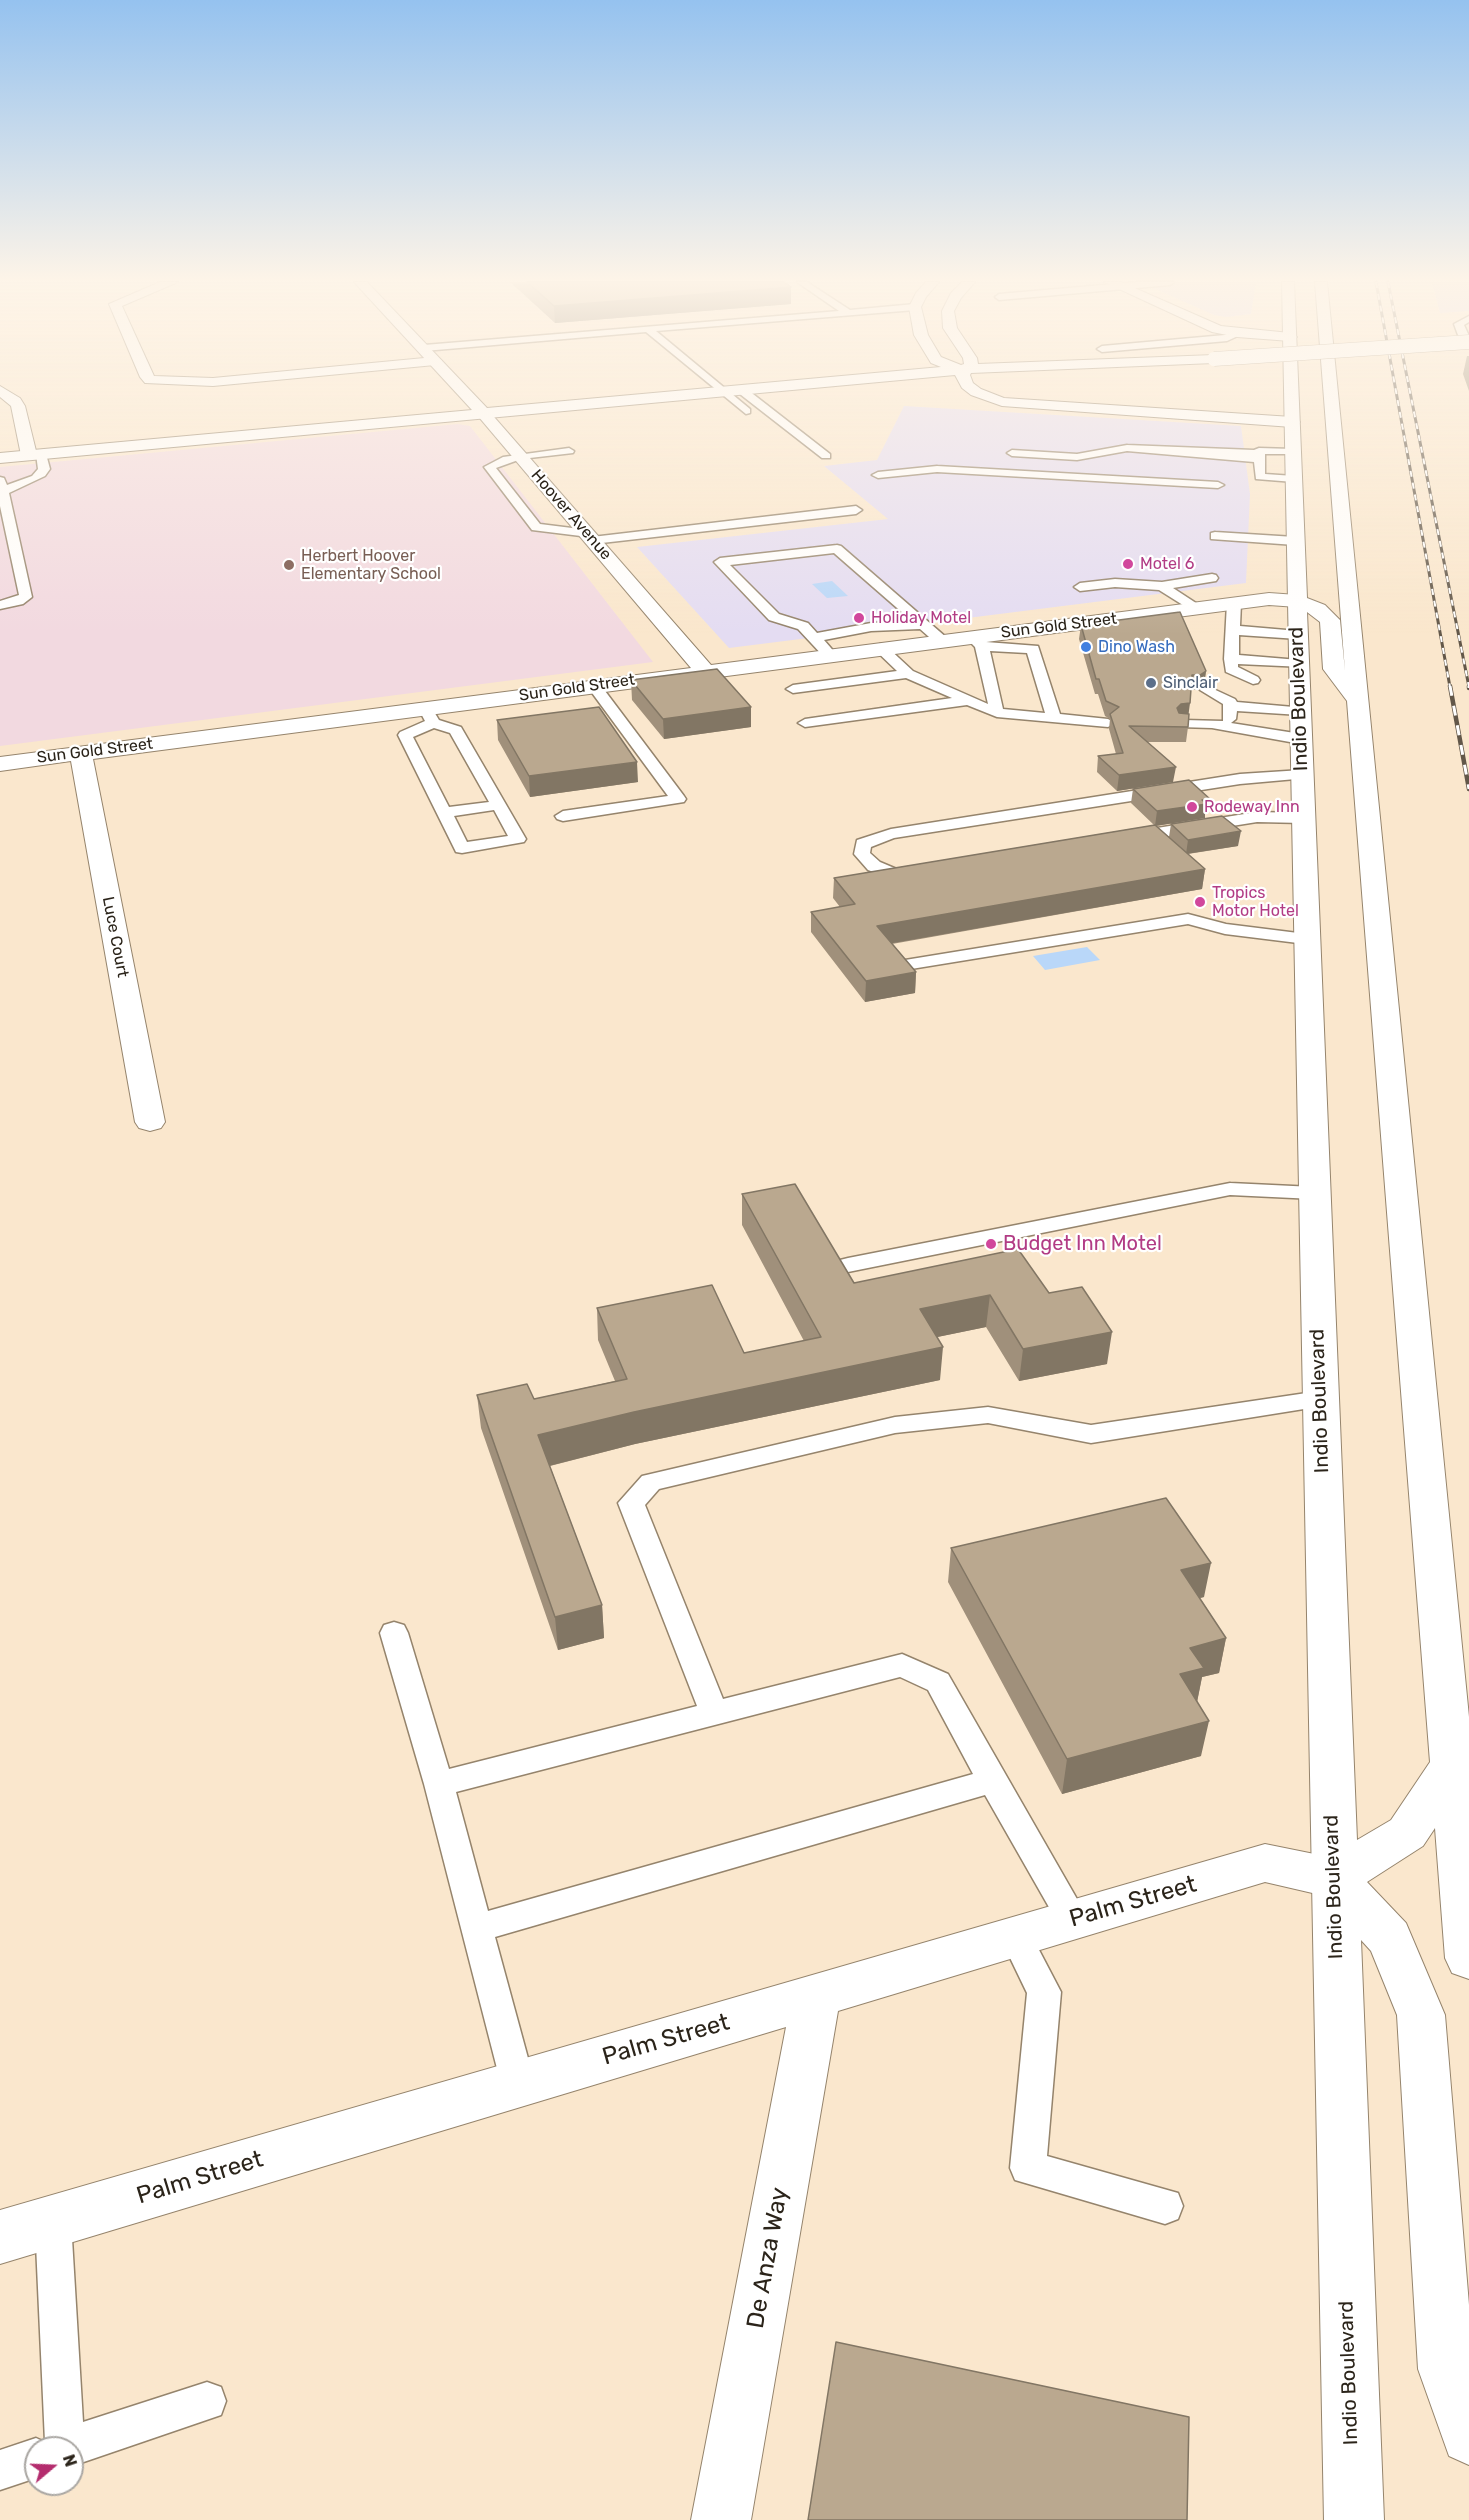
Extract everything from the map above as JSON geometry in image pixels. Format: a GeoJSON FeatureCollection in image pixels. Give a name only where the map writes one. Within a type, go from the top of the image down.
{"type":"FeatureCollection","features":[{"type":"Feature","properties":{"kind":"main road"},"geometry":{"type":"LineString","coordinates":[[13,400],[18,406],[35,455]]}},
{"type":"Feature","properties":{"kind":"main road","name":"Hoover Avenue"},"geometry":{"type":"LineString","coordinates":[[471,400],[705,671]]}},
{"type":"Feature","properties":{"kind":"main road"},"geometry":{"type":"LineString","coordinates":[[0,458],[630,400]]}},
{"type":"Feature","properties":{"kind":"main road"},"geometry":{"type":"LineString","coordinates":[[996,400],[1002,402],[1318,422]]}},
{"type":"Feature","properties":{"kind":"main road","name":"Indio Boulevard"},"geometry":{"type":"LineString","coordinates":[[1292,400],[1354,2520]]}},
{"type":"Feature","properties":{"kind":"main road"},"geometry":{"type":"LineString","coordinates":[[1318,400],[1318,422],[1348,576],[1469,1958]]}},
{"type":"Feature","properties":{"kind":"main road"},"geometry":{"type":"LineString","coordinates":[[1296,601],[1329,590],[1348,576]]}},
{"type":"Feature","properties":{"kind":"main road","name":"Sun Gold Street"},"geometry":{"type":"LineString","coordinates":[[0,764],[81,753],[429,716],[594,686],[705,671],[942,641],[977,641],[1234,603],[1269,599],[1296,601]]}},
{"type":"Feature","properties":{"kind":"main road"},"geometry":{"type":"LineString","coordinates":[[1296,601],[1318,609],[1330,620],[1333,669],[1359,702]]}},
{"type":"Feature","properties":{"kind":"main road","name":"Luce Court"},"geometry":{"type":"LineString","coordinates":[[81,753],[150,1122]]}},
{"type":"Feature","properties":{"kind":"main road"},"geometry":{"type":"LineString","coordinates":[[1451,1766],[1407,1833],[1334,1878],[1389,1938],[1421,2015],[1446,2369],[1469,2436]]}},
{"type":"Feature","properties":{"kind":"main road","name":"Palm Street"},"geometry":{"type":"LineString","coordinates":[[0,2237],[1265,1863],[1334,1878]]}},
{"type":"Feature","properties":{"kind":"main road","name":"De Anza Way"},"geometry":{"type":"LineString","coordinates":[[721,2520],[816,1996]]}},
{"type":"Feature","properties":{"kind":"lane"},"geometry":{"type":"LineString","coordinates":[[731,400],[746,411]]}},
{"type":"Feature","properties":{"kind":"lane"},"geometry":{"type":"LineString","coordinates":[[754,400],[826,456]]}},
{"type":"Feature","properties":{"kind":"lane"},"geometry":{"type":"LineString","coordinates":[[1012,453],[1077,457],[1127,448],[1165,451],[1170,449],[1259,457]]}},
{"type":"Feature","properties":{"kind":"lane"},"geometry":{"type":"LineString","coordinates":[[569,451],[521,456],[503,460],[490,467],[536,527],[590,537],[856,510]]}},
{"type":"Feature","properties":{"kind":"lane"},"geometry":{"type":"LineString","coordinates":[[1293,452],[1259,451],[1259,457],[1260,477],[1294,479]]}},
{"type":"Feature","properties":{"kind":"lane"},"geometry":{"type":"LineString","coordinates":[[0,605],[26,597],[2,486],[36,478],[41,474],[44,469],[35,455]]}},
{"type":"Feature","properties":{"kind":"lane"},"geometry":{"type":"LineString","coordinates":[[878,475],[937,469],[1218,485]]}},
{"type":"Feature","properties":{"kind":"lane"},"geometry":{"type":"LineString","coordinates":[[1215,536],[1295,541]]}},
{"type":"Feature","properties":{"kind":"lane"},"geometry":{"type":"LineString","coordinates":[[830,655],[803,626],[774,617],[720,562],[837,549],[942,641]]}},
{"type":"Feature","properties":{"kind":"lane"},"geometry":{"type":"LineString","coordinates":[[1080,587],[1115,584],[1162,586],[1212,578]]}},
{"type":"Feature","properties":{"kind":"lane"},"geometry":{"type":"LineString","coordinates":[[1162,586],[1194,608]]}},
{"type":"Feature","properties":{"kind":"lane"},"geometry":{"type":"LineString","coordinates":[[1230,727],[1234,603]]}},
{"type":"Feature","properties":{"kind":"lane"},"geometry":{"type":"LineString","coordinates":[[814,638],[871,627],[924,625]]}},
{"type":"Feature","properties":{"kind":"lane"},"geometry":{"type":"LineString","coordinates":[[1233,630],[1298,650]]}},
{"type":"Feature","properties":{"kind":"lane"},"geometry":{"type":"LineString","coordinates":[[997,714],[977,641],[1034,649],[1054,719]]}},
{"type":"Feature","properties":{"kind":"lane"},"geometry":{"type":"LineString","coordinates":[[880,648],[908,674],[997,714],[1081,722],[1108,722],[1081,722]]}},
{"type":"Feature","properties":{"kind":"lane"},"geometry":{"type":"LineString","coordinates":[[1207,690],[1231,684],[1298,650]]}},
{"type":"Feature","properties":{"kind":"lane"},"geometry":{"type":"LineString","coordinates":[[793,689],[908,674]]}},
{"type":"Feature","properties":{"kind":"lane"},"geometry":{"type":"LineString","coordinates":[[1216,674],[1300,725]]}},
{"type":"Feature","properties":{"kind":"lane"},"geometry":{"type":"LineString","coordinates":[[1231,684],[1252,687],[1231,684]]}},
{"type":"Feature","properties":{"kind":"lane"},"geometry":{"type":"LineString","coordinates":[[563,816],[678,799],[594,686]]}},
{"type":"Feature","properties":{"kind":"lane"},"geometry":{"type":"LineString","coordinates":[[805,723],[965,701]]}},
{"type":"Feature","properties":{"kind":"lane"},"geometry":{"type":"LineString","coordinates":[[429,716],[456,730],[498,805],[518,839],[462,848],[405,735],[429,716]]}},
{"type":"Feature","properties":{"kind":"lane"},"geometry":{"type":"LineString","coordinates":[[1183,723],[1230,727],[1300,725]]}},
{"type":"Feature","properties":{"kind":"lane"},"geometry":{"type":"LineString","coordinates":[[863,881],[899,874],[874,866],[862,854],[863,844],[891,834],[1217,782],[1302,775]]}},
{"type":"Feature","properties":{"kind":"lane"},"geometry":{"type":"LineString","coordinates":[[444,813],[498,805]]}},
{"type":"Feature","properties":{"kind":"lane"},"geometry":{"type":"LineString","coordinates":[[1116,839],[1257,817],[1303,818]]}},
{"type":"Feature","properties":{"kind":"lane"},"geometry":{"type":"LineString","coordinates":[[905,964],[1188,919],[1225,929],[1306,939]]}},
{"type":"Feature","properties":{"kind":"lane"},"geometry":{"type":"LineString","coordinates":[[848,1266],[1230,1189],[1314,1193]]}},
{"type":"Feature","properties":{"kind":"lane"},"geometry":{"type":"LineString","coordinates":[[714,1713],[631,1503],[651,1482],[895,1425],[988,1415],[1091,1434],[1320,1399]]}},
{"type":"Feature","properties":{"kind":"lane"},"geometry":{"type":"LineString","coordinates":[[394,1633],[439,1784],[518,2084]]}},
{"type":"Feature","properties":{"kind":"lane"},"geometry":{"type":"LineString","coordinates":[[439,1784],[902,1665],[938,1682],[992,1781],[1073,1920]]}},
{"type":"Feature","properties":{"kind":"lane"},"geometry":{"type":"LineString","coordinates":[[478,1928],[992,1781]]}},
{"type":"Feature","properties":{"kind":"lane"},"geometry":{"type":"LineString","coordinates":[[1016,1937],[1044,1992],[1028,2168],[1165,2206]]}},
{"type":"Feature","properties":{"kind":"lane"},"geometry":{"type":"LineString","coordinates":[[53,2222],[64,2436]]}},
{"type":"Feature","properties":{"kind":"lane"},"geometry":{"type":"LineString","coordinates":[[84,2442],[207,2401]]}},
{"type":"Feature","properties":{"kind":"lane"},"geometry":{"type":"LineString","coordinates":[[0,2470],[24,2462]]}},
{"type":"Feature","properties":{"kind":"shaded area"},"geometry":{"type":"Polygon","coordinates":[[[904,406],[1241,426],[1250,494],[1246,583],[729,648],[637,547],[888,519],[824,466],[877,460],[904,406]]]}},
{"type":"Feature","properties":{"kind":"shaded area","name":"Herbert Hoover Elementary School"},"geometry":{"type":"Polygon","coordinates":[[[458,424],[470,426],[653,662],[0,746],[0,467],[458,424]]]}},
{"type":"Feature","properties":{"kind":"water"},"geometry":{"type":"Polygon","coordinates":[[[832,581],[848,596],[827,598],[812,584],[832,581]]]}},
{"type":"Feature","properties":{"kind":"water"},"geometry":{"type":"Polygon","coordinates":[[[1087,947],[1100,960],[1045,970],[1033,956],[1087,947]]]}},
{"type":"Feature","properties":{"kind":"building"},"geometry":{"type":"Polygon","coordinates":[[[1180,612],[1206,671],[1200,675],[1192,675],[1190,703],[1181,704],[1177,708],[1179,713],[1189,714],[1188,727],[1129,726],[1176,767],[1119,775],[1098,756],[1123,753],[1110,714],[1119,707],[1106,701],[1099,679],[1096,679],[1081,625],[1180,612]]]}},
{"type":"Feature","properties":{"kind":"building"},"geometry":{"type":"Polygon","coordinates":[[[717,669],[751,707],[663,719],[631,680],[717,669]]]}},
{"type":"Feature","properties":{"kind":"building"},"geometry":{"type":"Polygon","coordinates":[[[599,707],[637,762],[529,776],[497,720],[599,707]]]}},
{"type":"Feature","properties":{"kind":"building"},"geometry":{"type":"Polygon","coordinates":[[[1189,780],[1210,799],[1202,800],[1207,804],[1157,811],[1133,789],[1189,780]]]}},
{"type":"Feature","properties":{"kind":"building"},"geometry":{"type":"Polygon","coordinates":[[[1222,816],[1241,831],[1188,840],[1171,824],[1222,816]]]}},
{"type":"Feature","properties":{"kind":"building"},"geometry":{"type":"Polygon","coordinates":[[[1155,825],[1205,869],[877,926],[916,972],[866,981],[811,912],[855,904],[834,878],[1155,825]]]}},
{"type":"Feature","properties":{"kind":"building"},"geometry":{"type":"Polygon","coordinates":[[[795,1184],[854,1283],[1018,1249],[1049,1293],[1082,1287],[1112,1332],[1023,1349],[990,1295],[920,1309],[943,1347],[634,1412],[538,1435],[602,1605],[555,1617],[477,1395],[527,1384],[534,1399],[627,1379],[597,1308],[712,1285],[744,1353],[821,1337],[742,1194],[795,1184]]]}},
{"type":"Feature","properties":{"kind":"building"},"geometry":{"type":"Polygon","coordinates":[[[1166,1498],[1211,1563],[1181,1570],[1226,1638],[1190,1648],[1204,1668],[1180,1674],[1209,1721],[1067,1759],[951,1548],[1166,1498]]]}},
{"type":"Feature","properties":{"kind":"building"},"geometry":{"type":"Polygon","coordinates":[[[836,2342],[1189,2417],[1187,2520],[808,2520],[836,2342]]]}},
{"type":"Feature","properties":{"kind":"railway"},"geometry":{"type":"LineString","coordinates":[[1397,400],[1450,687]]}},
{"type":"Feature","properties":{"kind":"railway"},"geometry":{"type":"LineString","coordinates":[[1412,400],[1469,687]]}},
{"type":"Feature","properties":{"kind":"railway"},"geometry":{"type":"LineString","coordinates":[[1450,686],[1469,789]]}},
{"type":"Feature","properties":{"kind":"place","name":"Motel 6"},"geometry":{"type":"Point","coordinates":[1128,564]}},
{"type":"Feature","properties":{"kind":"place","name":"Herbert Hoover Elementary School"},"geometry":{"type":"Point","coordinates":[289,565]}},
{"type":"Feature","properties":{"kind":"place","name":"Holiday Motel"},"geometry":{"type":"Point","coordinates":[859,618]}},
{"type":"Feature","properties":{"kind":"place","name":"Dino Wash"},"geometry":{"type":"Point","coordinates":[1086,647]}},
{"type":"Feature","properties":{"kind":"place","name":"Sinclair"},"geometry":{"type":"Point","coordinates":[1151,683]}},
{"type":"Feature","properties":{"kind":"place","name":"Rodeway Inn"},"geometry":{"type":"Point","coordinates":[1192,807]}},
{"type":"Feature","properties":{"kind":"place","name":"Tropics Motor Hotel"},"geometry":{"type":"Point","coordinates":[1200,902]}},
{"type":"Feature","properties":{"kind":"place","name":"Budget Inn Motel"},"geometry":{"type":"Point","coordinates":[991,1244]}}]}
